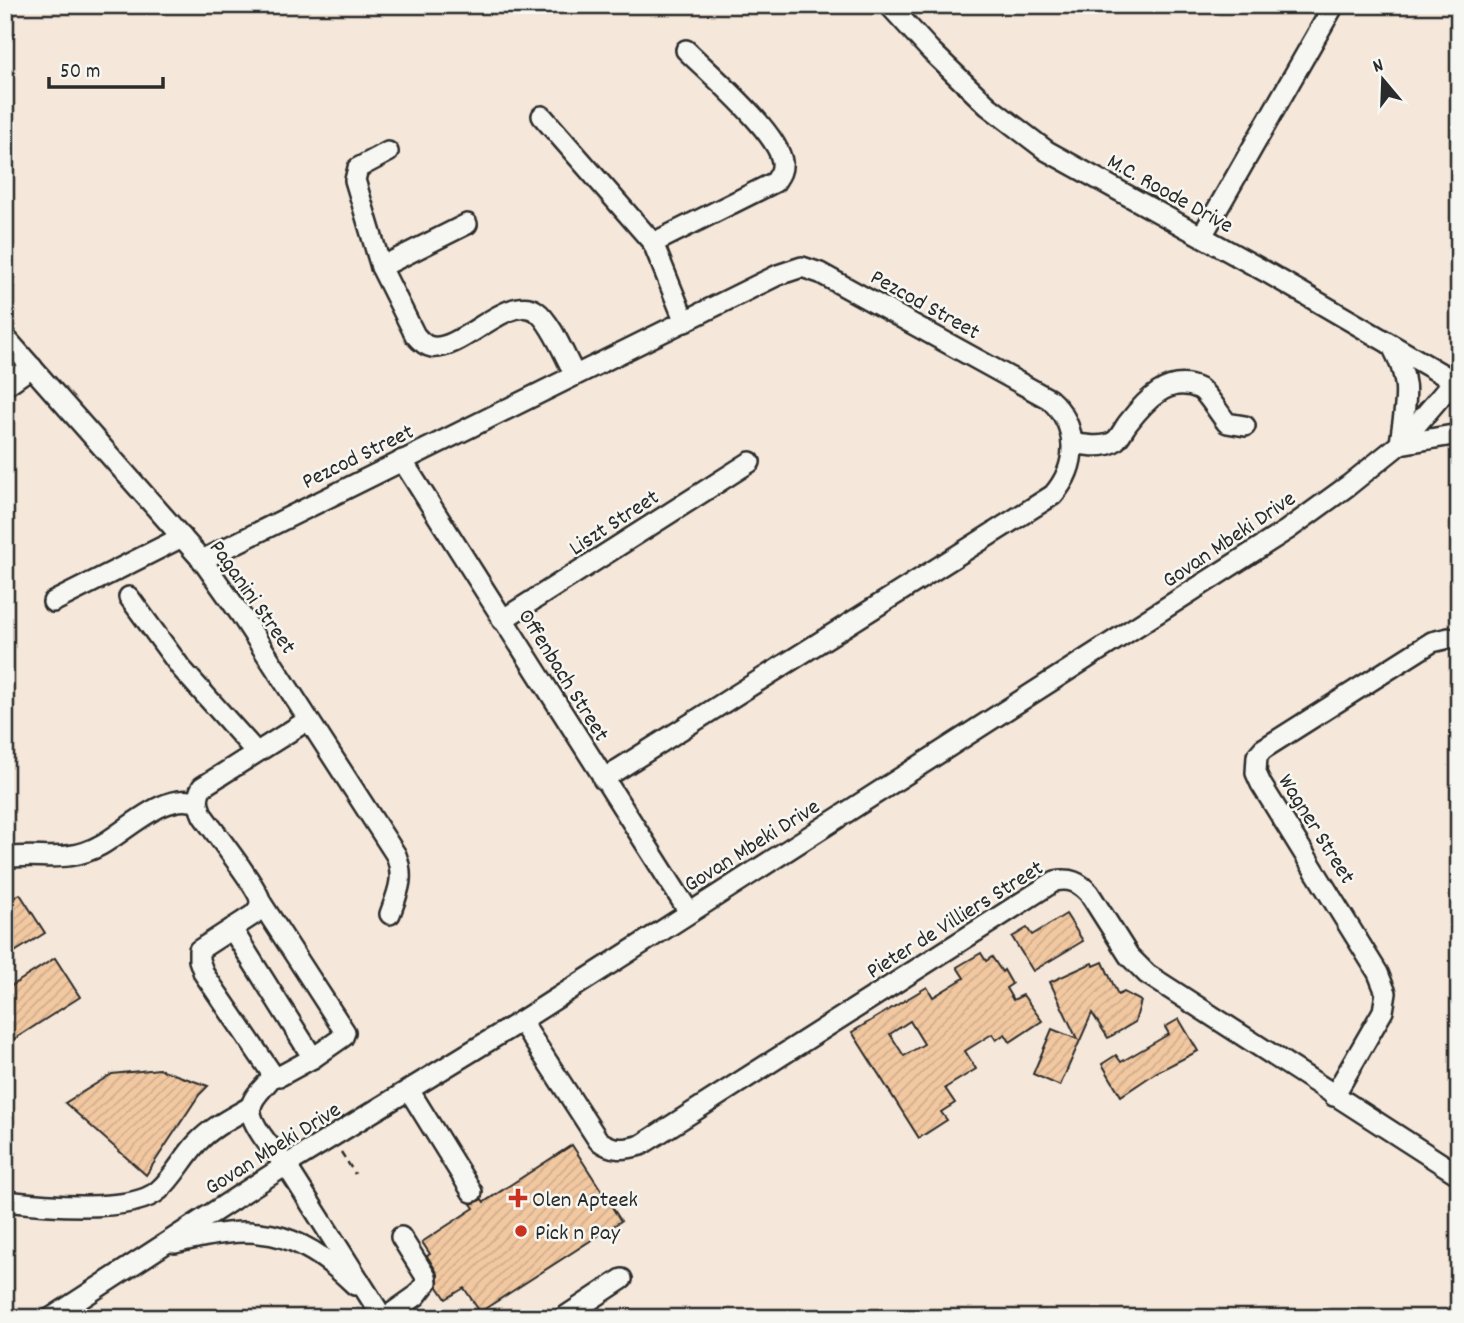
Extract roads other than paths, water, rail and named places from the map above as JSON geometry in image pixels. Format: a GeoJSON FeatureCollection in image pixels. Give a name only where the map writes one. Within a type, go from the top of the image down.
{"type":"FeatureCollection","features":[{"type":"Feature","properties":{"kind":"street","name":"M.C. Roode Drive"},"geometry":{"type":"LineString","coordinates":[[889,5],[930,50],[1016,129],[1075,167],[1202,236],[1391,345],[1455,378]]}},
{"type":"Feature","properties":{"kind":"street"},"geometry":{"type":"LineString","coordinates":[[1202,236],[1334,5]]}},
{"type":"Feature","properties":{"kind":"street"},"geometry":{"type":"LineString","coordinates":[[653,243],[775,182],[783,165],[775,143],[687,50]]}},
{"type":"Feature","properties":{"kind":"street"},"geometry":{"type":"LineString","coordinates":[[542,116],[653,243],[685,322]]}},
{"type":"Feature","properties":{"kind":"street"},"geometry":{"type":"LineString","coordinates":[[388,152],[362,164],[356,173],[359,192],[381,267],[407,320],[423,344],[440,347],[515,309],[533,309],[542,316],[575,375]]}},
{"type":"Feature","properties":{"kind":"street"},"geometry":{"type":"LineString","coordinates":[[381,267],[467,224]]}},
{"type":"Feature","properties":{"kind":"street","name":"Pezcod Street"},"geometry":{"type":"LineString","coordinates":[[202,560],[778,275],[802,267],[1049,399],[1062,410],[1072,443],[1067,474],[1053,495],[603,779]]}},
{"type":"Feature","properties":{"kind":"street","name":"Paganini Street"},"geometry":{"type":"LineString","coordinates":[[5,337],[202,560],[242,615],[396,855],[401,869],[401,887],[390,914]]}},
{"type":"Feature","properties":{"kind":"street"},"geometry":{"type":"LineString","coordinates":[[1391,345],[1404,371],[1406,383],[1400,444],[1459,434]]}},
{"type":"Feature","properties":{"kind":"street"},"geometry":{"type":"LineString","coordinates":[[5,386],[32,367]]}},
{"type":"Feature","properties":{"kind":"street","name":"Govan Mbeki Drive"},"geometry":{"type":"LineString","coordinates":[[51,1318],[286,1165],[521,1021],[1287,530],[1400,444],[1455,378]]}},
{"type":"Feature","properties":{"kind":"street"},"geometry":{"type":"LineString","coordinates":[[1072,443],[1089,446],[1115,441],[1147,401],[1167,387],[1180,384],[1202,390],[1227,423],[1245,426]]}},
{"type":"Feature","properties":{"kind":"street","name":"Offenbach Street"},"geometry":{"type":"LineString","coordinates":[[402,460],[689,912]]}},
{"type":"Feature","properties":{"kind":"street","name":"Liszt Street"},"geometry":{"type":"LineString","coordinates":[[502,620],[750,462]]}},
{"type":"Feature","properties":{"kind":"street"},"geometry":{"type":"LineString","coordinates":[[53,602],[182,537]]}},
{"type":"Feature","properties":{"kind":"street"},"geometry":{"type":"LineString","coordinates":[[129,597],[181,668],[256,752]]}},
{"type":"Feature","properties":{"kind":"street","name":"Wagner Street"},"geometry":{"type":"LineString","coordinates":[[1334,1096],[1383,1012],[1386,993],[1383,982],[1361,944],[1261,784],[1256,773],[1257,756],[1263,749],[1432,642],[1449,638],[1459,641]]}},
{"type":"Feature","properties":{"kind":"street"},"geometry":{"type":"LineString","coordinates":[[273,1076],[280,1076],[313,1058],[343,1037],[345,1032],[251,884],[203,816],[198,794],[202,787],[308,719]]}},
{"type":"Feature","properties":{"kind":"street"},"geometry":{"type":"LineString","coordinates":[[5,858],[50,858],[84,852],[99,846],[164,805],[180,799],[198,803]]}},
{"type":"Feature","properties":{"kind":"street","name":"Pieter de Villiers Street"},"geometry":{"type":"LineString","coordinates":[[521,1021],[598,1140],[606,1146],[625,1150],[641,1145],[1055,880],[1065,879],[1081,884],[1089,893],[1129,956],[1147,974],[1459,1175]]}},
{"type":"Feature","properties":{"kind":"street"},"geometry":{"type":"LineString","coordinates":[[260,901],[259,908],[253,915],[199,950],[199,960],[204,974],[273,1076]]}},
{"type":"Feature","properties":{"kind":"street"},"geometry":{"type":"LineString","coordinates":[[232,929],[313,1058]]}},
{"type":"Feature","properties":{"kind":"street"},"geometry":{"type":"LineString","coordinates":[[5,1201],[61,1206],[123,1205],[137,1201],[158,1191],[197,1143],[214,1127],[250,1107],[273,1076]]}},
{"type":"Feature","properties":{"kind":"street"},"geometry":{"type":"LineString","coordinates":[[409,1090],[472,1192]]}},
{"type":"Feature","properties":{"kind":"street"},"geometry":{"type":"LineString","coordinates":[[250,1107],[252,1117],[268,1146],[286,1165],[380,1313]]}},
{"type":"Feature","properties":{"kind":"street"},"geometry":{"type":"LineString","coordinates":[[161,1246],[216,1234],[246,1231],[272,1233],[295,1240],[343,1273],[380,1313]]}},
{"type":"Feature","properties":{"kind":"street"},"geometry":{"type":"LineString","coordinates":[[380,1313],[416,1296],[427,1282],[401,1237]]}},
{"type":"Feature","properties":{"kind":"street"},"geometry":{"type":"LineString","coordinates":[[563,1318],[622,1279]]}},
{"type":"Feature","properties":{"kind":"place","name":"Olen Apteek"},"geometry":{"type":"Point","coordinates":[518,1198]}},
{"type":"Feature","properties":{"kind":"place","name":"Pick n Pay"},"geometry":{"type":"Point","coordinates":[521,1231]}}]}
